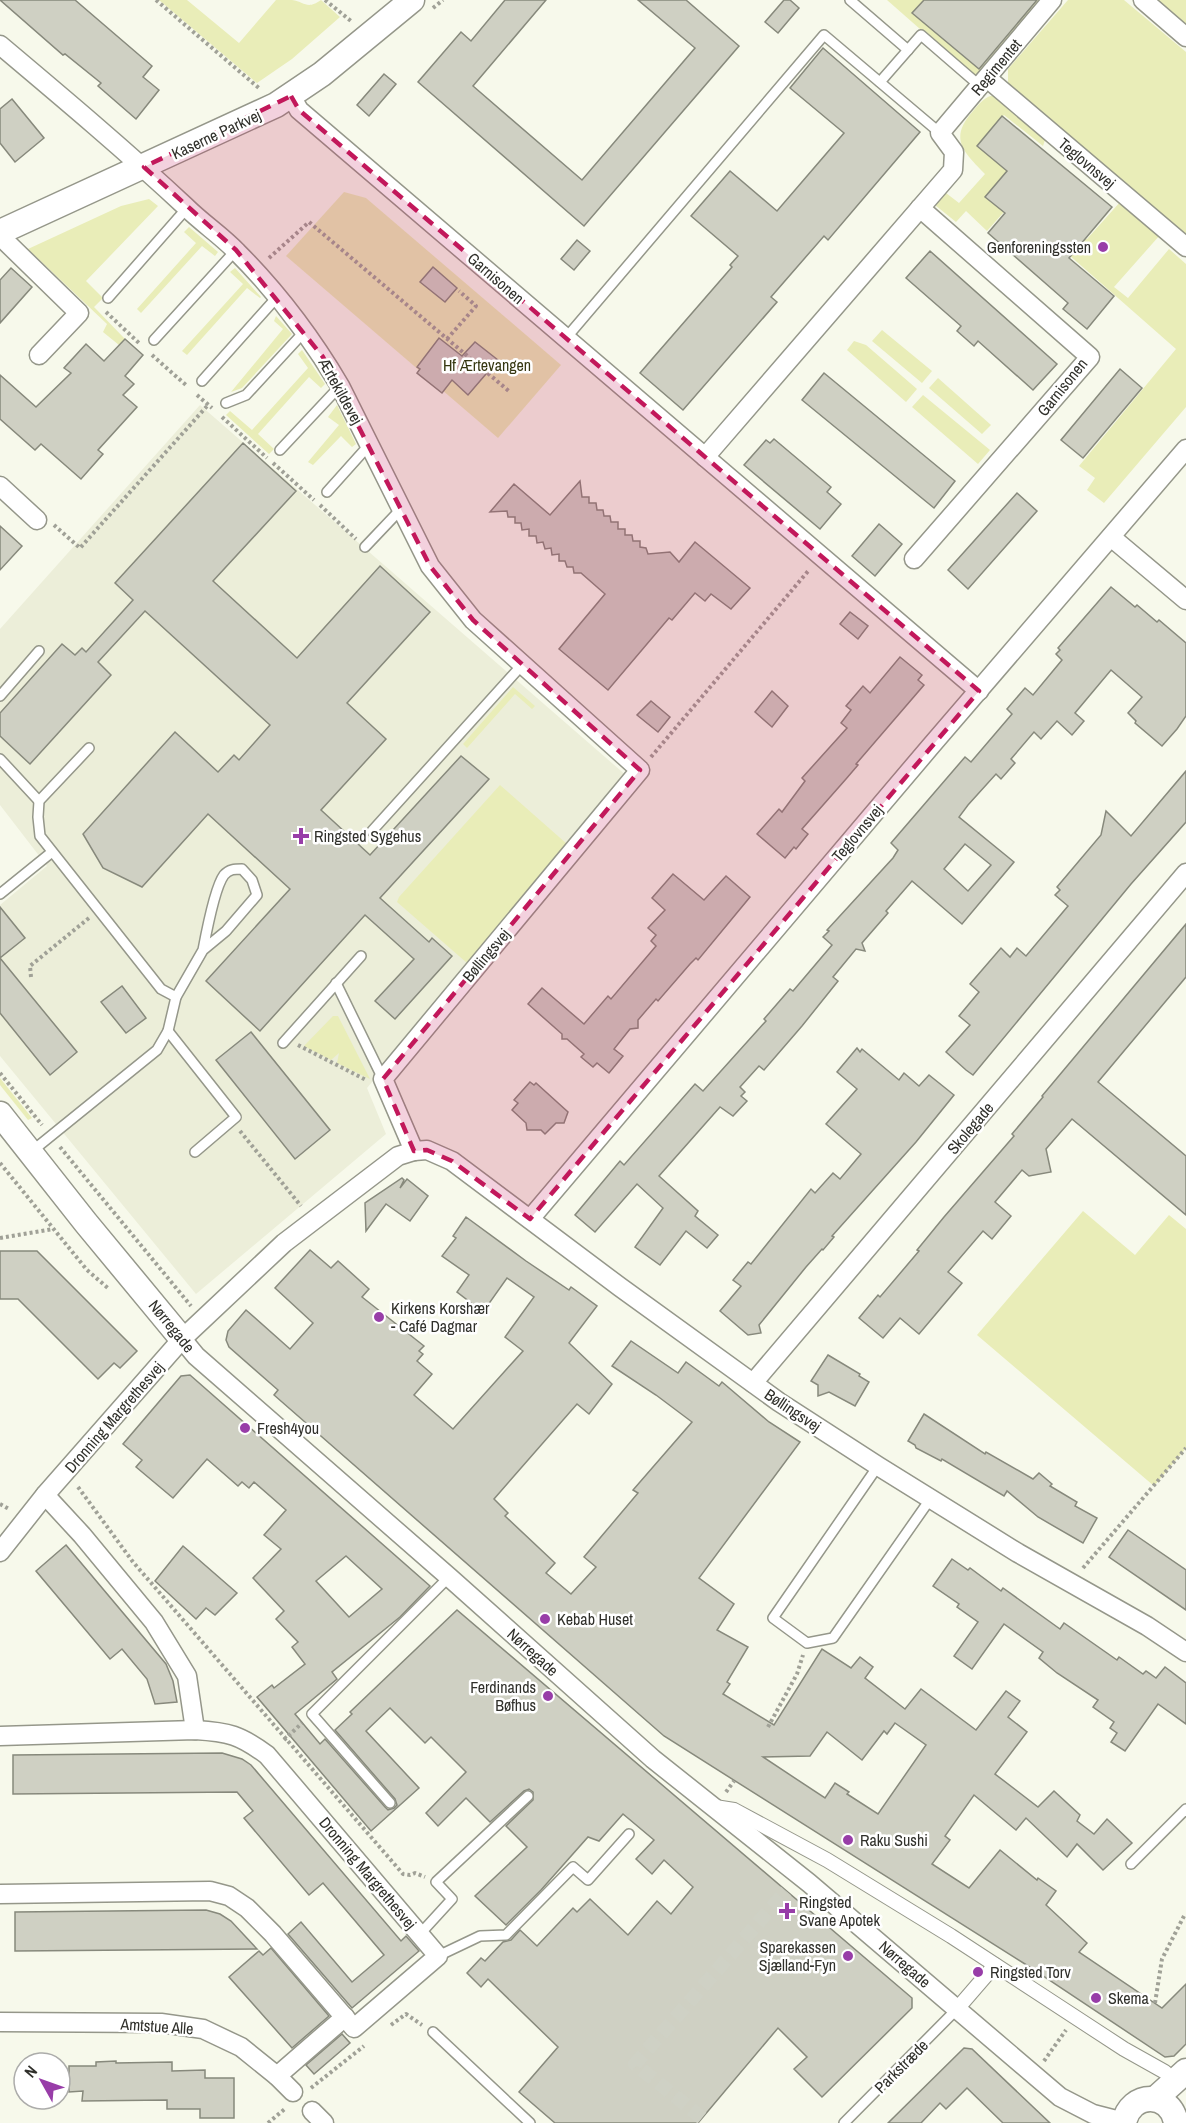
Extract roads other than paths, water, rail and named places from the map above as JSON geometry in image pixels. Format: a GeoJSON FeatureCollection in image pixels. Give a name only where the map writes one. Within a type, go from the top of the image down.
{"type":"FeatureCollection","features":[{"type":"Feature","properties":{"kind":"street","name":"Kaserne Parkvej"},"geometry":{"type":"LineString","coordinates":[[39,355],[80,313],[0,234],[283,101],[322,74],[412,0]]}},
{"type":"Feature","properties":{"kind":"street","name":"Regimentet"},"geometry":{"type":"LineString","coordinates":[[940,133],[1052,0]]}},
{"type":"Feature","properties":{"kind":"street"},"geometry":{"type":"LineString","coordinates":[[1143,0],[1186,37]]}},
{"type":"Feature","properties":{"kind":"street","name":"Ærtekildevej"},"geometry":{"type":"LineString","coordinates":[[0,45],[144,167],[236,250],[278,296],[323,357],[340,386],[430,566],[473,620],[640,770]]}},
{"type":"Feature","properties":{"kind":"street","name":"Teglovnsvej"},"geometry":{"type":"LineString","coordinates":[[984,82],[1186,247]]}},
{"type":"Feature","properties":{"kind":"street","name":"Garnisonen"},"geometry":{"type":"LineString","coordinates":[[283,101],[299,110],[979,691]]}},
{"type":"Feature","properties":{"kind":"street"},"geometry":{"type":"LineString","coordinates":[[705,457],[953,170],[954,152],[940,133]]}},
{"type":"Feature","properties":{"kind":"street","name":"Garnisonen"},"geometry":{"type":"LineString","coordinates":[[914,559],[1090,357],[920,208]]}},
{"type":"Feature","properties":{"kind":"street","name":"Teglovnsvej"},"geometry":{"type":"LineString","coordinates":[[530,1219],[1186,449]]}},
{"type":"Feature","properties":{"kind":"street"},"geometry":{"type":"LineString","coordinates":[[0,486],[37,519]]}},
{"type":"Feature","properties":{"kind":"street"},"geometry":{"type":"LineString","coordinates":[[1112,537],[1186,600]]}},
{"type":"Feature","properties":{"kind":"street","name":"Bøllingsvej"},"geometry":{"type":"LineString","coordinates":[[386,1085],[640,770]]}},
{"type":"Feature","properties":{"kind":"street","name":"Skolegade"},"geometry":{"type":"LineString","coordinates":[[753,1383],[1186,873]]}},
{"type":"Feature","properties":{"kind":"street"},"geometry":{"type":"LineString","coordinates":[[182,1339],[284,1244],[398,1156],[414,1151],[386,1085]]}},
{"type":"Feature","properties":{"kind":"street","name":"Nørregade"},"geometry":{"type":"LineString","coordinates":[[0,1114],[196,1356],[449,1577],[652,1759],[809,1882],[1030,2073],[1060,2097],[1093,2114],[1124,2122]]}},
{"type":"Feature","properties":{"kind":"street","name":"Bøllingsvej"},"geometry":{"type":"LineString","coordinates":[[414,1151],[427,1150],[452,1161],[753,1383],[878,1466],[1018,1552],[1147,1626],[1186,1652]]}},
{"type":"Feature","properties":{"kind":"street","name":"Dronning Margrethesvej"},"geometry":{"type":"LineString","coordinates":[[0,1552],[63,1474],[182,1339]]}},
{"type":"Feature","properties":{"kind":"street"},"geometry":{"type":"LineString","coordinates":[[45,1496],[82,1535],[154,1622],[188,1676],[195,1730]]}},
{"type":"Feature","properties":{"kind":"street","name":"Dronning Margrethesvej"},"geometry":{"type":"LineString","coordinates":[[0,1736],[195,1730],[226,1732],[247,1740],[267,1755],[438,1956]]}},
{"type":"Feature","properties":{"kind":"street"},"geometry":{"type":"LineString","coordinates":[[715,1807],[734,1810],[827,1860],[1076,2017],[1175,2072],[1155,2099]]}},
{"type":"Feature","properties":{"kind":"street"},"geometry":{"type":"LineString","coordinates":[[0,1894],[210,1891],[229,1896],[247,1908],[273,1934],[354,2028],[438,1956]]}},
{"type":"Feature","properties":{"kind":"street"},"geometry":{"type":"LineString","coordinates":[[957,2009],[995,1965]]}},
{"type":"Feature","properties":{"kind":"street"},"geometry":{"type":"LineString","coordinates":[[277,2076],[345,2017]]}},
{"type":"Feature","properties":{"kind":"street","name":"Amtstue Alle"},"geometry":{"type":"LineString","coordinates":[[0,2022],[161,2022],[203,2029],[242,2047],[297,2096]]}},
{"type":"Feature","properties":{"kind":"street"},"geometry":{"type":"LineString","coordinates":[[1124,2122],[1126,2115],[1135,2104],[1148,2099],[1155,2099],[1179,2112]]}},
{"type":"Feature","properties":{"kind":"lane"},"geometry":{"type":"LineString","coordinates":[[850,0],[908,50]]}},
{"type":"Feature","properties":{"kind":"lane"},"geometry":{"type":"LineString","coordinates":[[566,338],[824,35],[940,133]]}},
{"type":"Feature","properties":{"kind":"lane"},"geometry":{"type":"LineString","coordinates":[[880,82],[921,35],[984,82]]}},
{"type":"Feature","properties":{"kind":"lane"},"geometry":{"type":"LineString","coordinates":[[108,298],[187,208]]}},
{"type":"Feature","properties":{"kind":"lane"},"geometry":{"type":"LineString","coordinates":[[154,340],[236,250]]}},
{"type":"Feature","properties":{"kind":"lane"},"geometry":{"type":"LineString","coordinates":[[202,381],[278,296]]}},
{"type":"Feature","properties":{"kind":"lane"},"geometry":{"type":"LineString","coordinates":[[226,403],[246,395],[304,332]]}},
{"type":"Feature","properties":{"kind":"lane"},"geometry":{"type":"LineString","coordinates":[[280,450],[340,386]]}},
{"type":"Feature","properties":{"kind":"lane"},"geometry":{"type":"LineString","coordinates":[[327,492],[370,444]]}},
{"type":"Feature","properties":{"kind":"lane"},"geometry":{"type":"LineString","coordinates":[[365,547],[402,508]]}},
{"type":"Feature","properties":{"kind":"lane"},"geometry":{"type":"LineString","coordinates":[[0,696],[39,651]]}},
{"type":"Feature","properties":{"kind":"lane"},"geometry":{"type":"LineString","coordinates":[[372,831],[522,665]]}},
{"type":"Feature","properties":{"kind":"lane"},"geometry":{"type":"LineString","coordinates":[[89,748],[39,801],[40,836],[161,989],[176,997]]}},
{"type":"Feature","properties":{"kind":"lane"},"geometry":{"type":"LineString","coordinates":[[0,759],[39,801]]}},
{"type":"Feature","properties":{"kind":"lane"},"geometry":{"type":"LineString","coordinates":[[0,894],[52,852]]}},
{"type":"Feature","properties":{"kind":"lane"},"geometry":{"type":"LineString","coordinates":[[31,1152],[157,1050],[168,1031],[176,997],[203,951],[226,931],[257,896],[252,880],[242,869],[232,868],[223,875],[210,916],[203,951]]}},
{"type":"Feature","properties":{"kind":"lane"},"geometry":{"type":"LineString","coordinates":[[284,1041],[361,956]]}},
{"type":"Feature","properties":{"kind":"lane"},"geometry":{"type":"LineString","coordinates":[[336,983],[386,1085]]}},
{"type":"Feature","properties":{"kind":"lane"},"geometry":{"type":"LineString","coordinates":[[168,1031],[236,1117],[195,1152]]}},
{"type":"Feature","properties":{"kind":"lane"},"geometry":{"type":"LineString","coordinates":[[878,1466],[772,1618],[807,1643],[832,1638],[931,1498]]}},
{"type":"Feature","properties":{"kind":"lane"},"geometry":{"type":"LineString","coordinates":[[390,1803],[312,1714],[449,1577]]}},
{"type":"Feature","properties":{"kind":"lane"},"geometry":{"type":"LineString","coordinates":[[420,1934],[452,1899],[436,1882],[528,1796]]}},
{"type":"Feature","properties":{"kind":"lane"},"geometry":{"type":"LineString","coordinates":[[1131,1864],[1186,1809]]}},
{"type":"Feature","properties":{"kind":"lane"},"geometry":{"type":"LineString","coordinates":[[438,1956],[480,1936],[506,1935],[573,1867],[588,1880],[629,1834]]}},
{"type":"Feature","properties":{"kind":"lane","name":"Parkstræde"},"geometry":{"type":"LineString","coordinates":[[844,2123],[957,2009]]}},
{"type":"Feature","properties":{"kind":"lane"},"geometry":{"type":"LineString","coordinates":[[433,2032],[530,2123]]}},
{"type":"Feature","properties":{"kind":"tunnel"},"geometry":{"type":"LineString","coordinates":[[702,2118],[635,2064],[786,1891]]}},
{"type":"Feature","properties":{"kind":"place","name":"Genforeningssten"},"geometry":{"type":"Point","coordinates":[1103,247]}},
{"type":"Feature","properties":{"kind":"place","name":"Ringsted Sygehus"},"geometry":{"type":"Point","coordinates":[301,836]}},
{"type":"Feature","properties":{"kind":"place","name":"Kirkens Korshær - Café Dagmar"},"geometry":{"type":"Point","coordinates":[379,1317]}},
{"type":"Feature","properties":{"kind":"place","name":"Fresh4you"},"geometry":{"type":"Point","coordinates":[245,1428]}},
{"type":"Feature","properties":{"kind":"place","name":"Kebab Huset"},"geometry":{"type":"Point","coordinates":[545,1619]}},
{"type":"Feature","properties":{"kind":"place","name":"Ferdinands Bøfhus"},"geometry":{"type":"Point","coordinates":[548,1696]}},
{"type":"Feature","properties":{"kind":"place","name":"Raku Sushi"},"geometry":{"type":"Point","coordinates":[848,1840]}},
{"type":"Feature","properties":{"kind":"place","name":"Ringsted Svane Apotek"},"geometry":{"type":"Point","coordinates":[787,1911]}},
{"type":"Feature","properties":{"kind":"place","name":"Sparekassen Sjælland-Fyn"},"geometry":{"type":"Point","coordinates":[848,1956]}},
{"type":"Feature","properties":{"kind":"place","name":"Ringsted Torv"},"geometry":{"type":"Point","coordinates":[978,1972]}},
{"type":"Feature","properties":{"kind":"place","name":"Skema"},"geometry":{"type":"Point","coordinates":[1096,1998]}},
{"type":"Feature","properties":{"kind":"park label","name":"Hf Ærtevangen"},"geometry":{"type":"Point","coordinates":[487,365]}}]}
